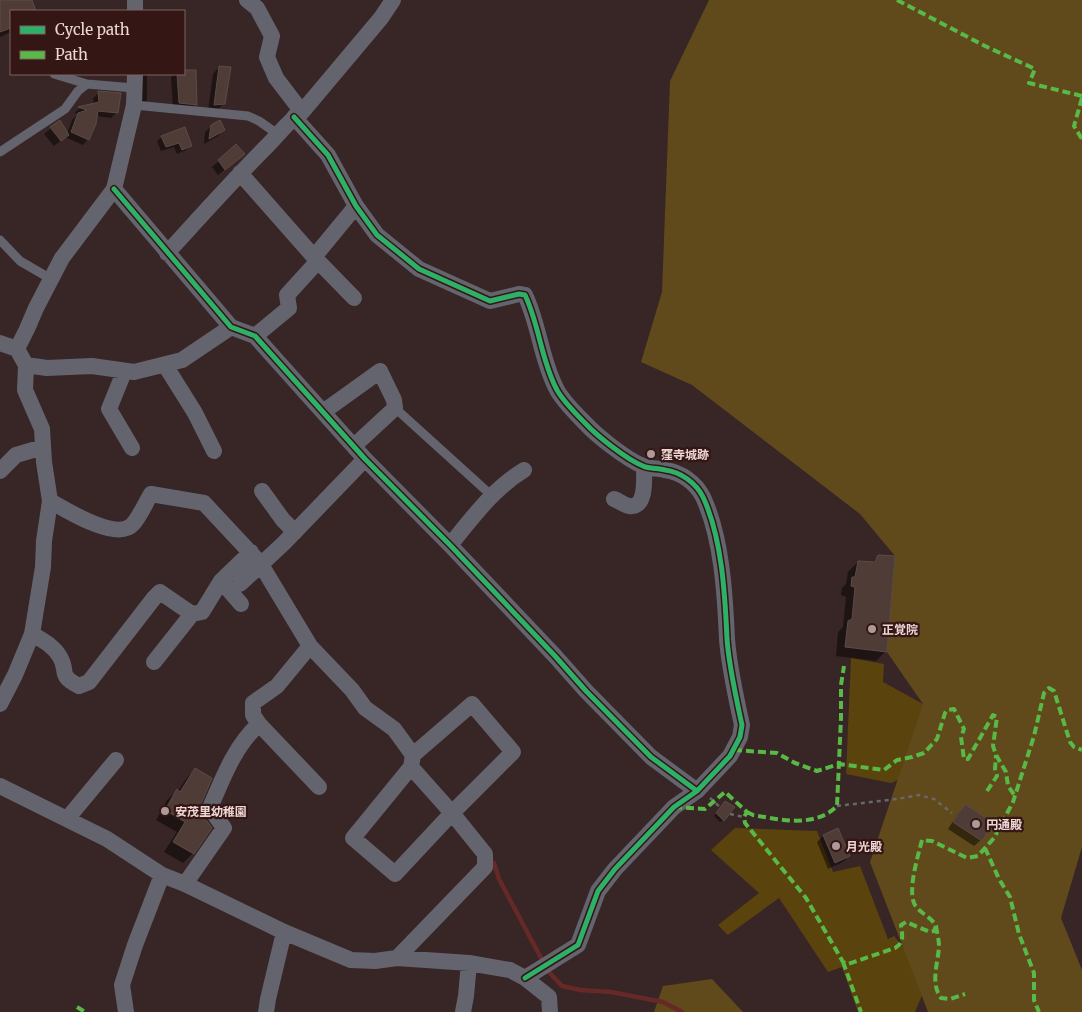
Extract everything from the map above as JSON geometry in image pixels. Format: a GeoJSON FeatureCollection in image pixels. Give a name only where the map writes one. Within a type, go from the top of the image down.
{"type":"FeatureCollection","features":[{"type":"Feature","properties":{"kind":"street"},"geometry":{"type":"LineString","coordinates":[[247,0],[257,8],[272,36],[267,57],[276,78],[298,115],[328,155],[356,206],[377,235],[419,269],[490,302],[519,294],[525,295],[531,308],[540,344],[556,390],[586,424],[633,461],[644,467],[667,470],[685,477],[693,484],[703,496],[714,531],[724,584],[727,640],[742,725],[740,737],[730,756],[697,791],[674,807],[615,869],[598,891],[578,944],[525,978]]}},
{"type":"Feature","properties":{"kind":"street"},"geometry":{"type":"LineString","coordinates":[[167,253],[240,173],[298,115],[381,18],[393,0]]}},
{"type":"Feature","properties":{"kind":"street"},"geometry":{"type":"LineString","coordinates":[[17,349],[62,258],[114,189],[134,106],[134,81]]}},
{"type":"Feature","properties":{"kind":"street"},"geometry":{"type":"LineString","coordinates":[[240,173],[316,259],[354,298]]}},
{"type":"Feature","properties":{"kind":"street"},"geometry":{"type":"LineString","coordinates":[[114,189],[232,327],[255,336],[365,459],[450,545],[586,692],[651,757],[697,791]]}},
{"type":"Feature","properties":{"kind":"street"},"geometry":{"type":"LineString","coordinates":[[255,336],[289,308],[286,295],[356,206]]}},
{"type":"Feature","properties":{"kind":"street"},"geometry":{"type":"LineString","coordinates":[[26,365],[47,368],[92,366],[134,372],[182,360],[232,327]]}},
{"type":"Feature","properties":{"kind":"street"},"geometry":{"type":"LineString","coordinates":[[0,343],[17,349],[26,365],[25,390],[42,429],[50,501],[44,542],[43,567],[32,634],[15,675],[0,704]]}},
{"type":"Feature","properties":{"kind":"street"},"geometry":{"type":"LineString","coordinates":[[165,365],[195,413],[214,451]]}},
{"type":"Feature","properties":{"kind":"street"},"geometry":{"type":"LineString","coordinates":[[324,412],[380,371],[394,400],[395,408],[354,446]]}},
{"type":"Feature","properties":{"kind":"street"},"geometry":{"type":"LineString","coordinates":[[124,372],[109,409],[132,448]]}},
{"type":"Feature","properties":{"kind":"street"},"geometry":{"type":"LineString","coordinates":[[0,471],[16,455],[43,447]]}},
{"type":"Feature","properties":{"kind":"street"},"geometry":{"type":"LineString","coordinates":[[154,662],[192,614],[202,612],[221,581],[295,532],[365,459]]}},
{"type":"Feature","properties":{"kind":"street"},"geometry":{"type":"LineString","coordinates":[[614,499],[628,506],[634,506],[640,502],[644,494],[644,467]]}},
{"type":"Feature","properties":{"kind":"street"},"geometry":{"type":"LineString","coordinates":[[450,545],[491,495],[510,478],[524,470]]}},
{"type":"Feature","properties":{"kind":"street"},"geometry":{"type":"LineString","coordinates":[[50,501],[98,526],[122,529],[132,526],[145,490],[204,503],[256,558],[310,646],[352,690],[365,708],[394,729],[412,761],[485,854],[485,867],[397,958]]}},
{"type":"Feature","properties":{"kind":"street"},"geometry":{"type":"LineString","coordinates":[[262,491],[283,520],[295,532]]}},
{"type":"Feature","properties":{"kind":"street"},"geometry":{"type":"LineString","coordinates":[[240,584],[256,558]]}},
{"type":"Feature","properties":{"kind":"street"},"geometry":{"type":"LineString","coordinates":[[221,581],[241,604]]}},
{"type":"Feature","properties":{"kind":"street"},"geometry":{"type":"LineString","coordinates":[[32,634],[52,646],[61,658],[64,673],[70,682],[79,686],[89,682],[160,592],[192,614]]}},
{"type":"Feature","properties":{"kind":"street"},"geometry":{"type":"LineString","coordinates":[[310,646],[277,686],[253,704],[253,715],[259,724],[319,788]]}},
{"type":"Feature","properties":{"kind":"street"},"geometry":{"type":"LineString","coordinates":[[472,704],[514,752],[452,813],[395,874],[353,838],[412,761],[472,704]]}},
{"type":"Feature","properties":{"kind":"street"},"geometry":{"type":"LineString","coordinates":[[184,884],[224,828],[210,808],[235,753],[246,736],[259,724]]}},
{"type":"Feature","properties":{"kind":"street"},"geometry":{"type":"LineString","coordinates":[[67,818],[116,760]]}},
{"type":"Feature","properties":{"kind":"street"},"geometry":{"type":"LineString","coordinates":[[0,786],[107,839],[162,875],[284,932],[351,960],[397,958],[469,963],[510,970],[525,978],[549,998],[550,1012]]}},
{"type":"Feature","properties":{"kind":"street"},"geometry":{"type":"LineString","coordinates":[[126,1012],[122,986],[135,945],[162,875]]}},
{"type":"Feature","properties":{"kind":"street"},"geometry":{"type":"LineString","coordinates":[[266,1012],[284,932]]}},
{"type":"Feature","properties":{"kind":"street"},"geometry":{"type":"LineString","coordinates":[[463,1012],[469,963]]}},
{"type":"Feature","properties":{"kind":"lane"},"geometry":{"type":"LineString","coordinates":[[57,75],[87,84],[134,81]]}},
{"type":"Feature","properties":{"kind":"lane"},"geometry":{"type":"LineString","coordinates":[[0,152],[65,109],[78,91],[87,84]]}},
{"type":"Feature","properties":{"kind":"lane"},"geometry":{"type":"LineString","coordinates":[[134,106],[248,116],[278,134]]}},
{"type":"Feature","properties":{"kind":"lane"},"geometry":{"type":"LineString","coordinates":[[0,240],[20,262],[51,279]]}},
{"type":"Feature","properties":{"kind":"lane"},"geometry":{"type":"LineString","coordinates":[[395,408],[491,495]]}},
{"type":"Feature","properties":{"kind":"path"},"geometry":{"type":"LineString","coordinates":[[837,806],[898,800],[919,795],[934,799],[952,813]]}},
{"type":"Feature","properties":{"kind":"path"},"geometry":{"type":"LineString","coordinates":[[730,814],[744,817]]}},
{"type":"Feature","properties":{"kind":"shaded area"},"geometry":{"type":"Polygon","coordinates":[[[709,0],[1082,0],[1082,847],[1061,918],[1082,970],[1082,1012],[928,1012],[870,862],[923,704],[887,652],[895,556],[860,514],[692,385],[641,362],[662,292],[670,81],[709,0]]]}},
{"type":"Feature","properties":{"kind":"shaded area"},"geometry":{"type":"Polygon","coordinates":[[[851,658],[884,664],[883,682],[923,704],[917,772],[891,783],[846,774],[851,658]]]}},
{"type":"Feature","properties":{"kind":"shaded area"},"geometry":{"type":"Polygon","coordinates":[[[735,828],[817,831],[833,872],[860,866],[888,939],[894,936],[908,953],[931,974],[915,1012],[858,1012],[842,967],[828,972],[779,898],[728,935],[718,925],[759,893],[711,850],[735,828]]]}},
{"type":"Feature","properties":{"kind":"shaded area"},"geometry":{"type":"Polygon","coordinates":[[[712,979],[743,1012],[654,1012],[663,986],[712,979]]]}},
{"type":"Feature","properties":{"kind":"building"},"geometry":{"type":"Polygon","coordinates":[[[0,0],[32,0],[36,10],[10,10],[10,28],[0,32],[0,0]]]}},
{"type":"Feature","properties":{"kind":"building"},"geometry":{"type":"Polygon","coordinates":[[[219,66],[231,67],[225,104],[214,105],[219,66]]]}},
{"type":"Feature","properties":{"kind":"building"},"geometry":{"type":"Polygon","coordinates":[[[185,70],[196,70],[197,105],[179,103],[177,75],[185,75],[185,70]]]}},
{"type":"Feature","properties":{"kind":"building"},"geometry":{"type":"Polygon","coordinates":[[[98,91],[121,93],[118,113],[98,111],[96,124],[89,140],[71,132],[78,113],[87,110],[78,107],[99,102],[98,91]]]}},
{"type":"Feature","properties":{"kind":"building"},"geometry":{"type":"Polygon","coordinates":[[[60,120],[69,135],[61,141],[50,127],[60,120]]]}},
{"type":"Feature","properties":{"kind":"building"},"geometry":{"type":"Polygon","coordinates":[[[220,120],[225,130],[209,139],[211,125],[220,120]]]}},
{"type":"Feature","properties":{"kind":"building"},"geometry":{"type":"Polygon","coordinates":[[[185,127],[192,146],[182,150],[179,143],[166,147],[161,136],[185,127]]]}},
{"type":"Feature","properties":{"kind":"building"},"geometry":{"type":"Polygon","coordinates":[[[236,144],[245,154],[225,170],[218,160],[236,144]]]}},
{"type":"Feature","properties":{"kind":"building"},"geometry":{"type":"Polygon","coordinates":[[[878,555],[895,556],[887,652],[845,647],[848,621],[852,619],[855,587],[851,586],[852,577],[855,577],[858,561],[875,562],[878,555]]]}},
{"type":"Feature","properties":{"kind":"building"},"geometry":{"type":"Polygon","coordinates":[[[195,768],[212,778],[201,804],[199,817],[207,821],[212,828],[194,854],[173,842],[185,822],[165,810],[177,789],[180,792],[195,768]]]}},
{"type":"Feature","properties":{"kind":"building"},"geometry":{"type":"Polygon","coordinates":[[[725,801],[735,807],[724,821],[716,813],[725,801]]]}},
{"type":"Feature","properties":{"kind":"building"},"geometry":{"type":"Polygon","coordinates":[[[965,804],[993,823],[982,841],[953,822],[965,804]]]}},
{"type":"Feature","properties":{"kind":"building"},"geometry":{"type":"Polygon","coordinates":[[[838,828],[850,856],[835,863],[823,835],[838,828]]]}},
{"type":"Feature","properties":{"kind":"waterway"},"geometry":{"type":"LineString","coordinates":[[494,863],[499,879],[541,958]]}},
{"type":"Feature","properties":{"kind":"waterway"},"geometry":{"type":"LineString","coordinates":[[547,970],[562,986],[580,990],[611,992],[663,1002],[682,1012]]}},
{"type":"Feature","properties":{"kind":"marked path"},"geometry":{"type":"LineString","coordinates":[[897,0],[985,46],[1035,69],[1029,83],[1082,96]]}},
{"type":"Feature","properties":{"kind":"marked path"},"geometry":{"type":"LineString","coordinates":[[1082,98],[1074,126],[1082,139]]}},
{"type":"Feature","properties":{"kind":"marked path"},"geometry":{"type":"LineString","coordinates":[[747,812],[764,817],[797,821],[819,817],[837,806],[841,685],[844,666]]}},
{"type":"Feature","properties":{"kind":"marked path"},"geometry":{"type":"LineString","coordinates":[[674,807],[705,809],[725,792],[747,812],[744,817],[745,823],[806,898],[843,962],[848,964],[898,946],[902,941],[901,925],[906,922],[930,932],[934,931],[936,926],[916,906],[912,897],[914,872],[922,840],[932,841],[967,858],[978,856],[994,838],[1013,802],[1034,736],[1044,693],[1049,688],[1054,691],[1070,742],[1074,747],[1082,750]]}},
{"type":"Feature","properties":{"kind":"marked path"},"geometry":{"type":"LineString","coordinates":[[734,750],[777,753],[795,763],[817,771],[839,764],[884,770],[897,760],[924,753],[937,739],[947,710],[954,709],[964,729],[961,737],[964,759],[968,759],[993,715],[997,717],[993,746],[1006,772],[1008,786],[1015,796]]}},
{"type":"Feature","properties":{"kind":"marked path"},"geometry":{"type":"LineString","coordinates":[[987,791],[997,776],[995,769],[996,755]]}},
{"type":"Feature","properties":{"kind":"marked path"},"geometry":{"type":"LineString","coordinates":[[985,848],[999,879],[1010,897],[1019,934],[1034,973],[1034,1000],[1039,1012]]}},
{"type":"Feature","properties":{"kind":"marked path"},"geometry":{"type":"LineString","coordinates":[[936,926],[939,946],[935,980],[938,992],[941,998],[950,999],[965,994]]}},
{"type":"Feature","properties":{"kind":"marked path"},"geometry":{"type":"LineString","coordinates":[[843,962],[861,1012]]}},
{"type":"Feature","properties":{"kind":"marked path"},"geometry":{"type":"LineString","coordinates":[[77,1007],[85,1012]]}},
{"type":"Feature","properties":{"kind":"cycle path"},"geometry":{"type":"LineString","coordinates":[[294,117],[328,155],[356,206],[377,235],[419,269],[490,301],[519,294],[525,295],[534,318],[551,377],[565,402],[597,434],[628,458],[645,467],[677,473],[692,483],[703,497],[714,530],[724,585],[729,660],[742,725],[740,737],[730,756],[697,791],[674,807],[615,869],[598,891],[578,945],[525,978]]}},
{"type":"Feature","properties":{"kind":"cycle path"},"geometry":{"type":"LineString","coordinates":[[114,189],[231,327],[255,336],[365,459],[450,545],[586,691],[651,757],[697,791]]}},
{"type":"Feature","properties":{"kind":"place","name":"窪寺城跡"},"geometry":{"type":"Point","coordinates":[651,454]}},
{"type":"Feature","properties":{"kind":"place","name":"正覚院"},"geometry":{"type":"Point","coordinates":[872,629]}},
{"type":"Feature","properties":{"kind":"place","name":"安茂里幼稚園"},"geometry":{"type":"Point","coordinates":[165,811]}},
{"type":"Feature","properties":{"kind":"place","name":"円通殿"},"geometry":{"type":"Point","coordinates":[976,824]}},
{"type":"Feature","properties":{"kind":"place","name":"月光殿"},"geometry":{"type":"Point","coordinates":[836,846]}}]}
